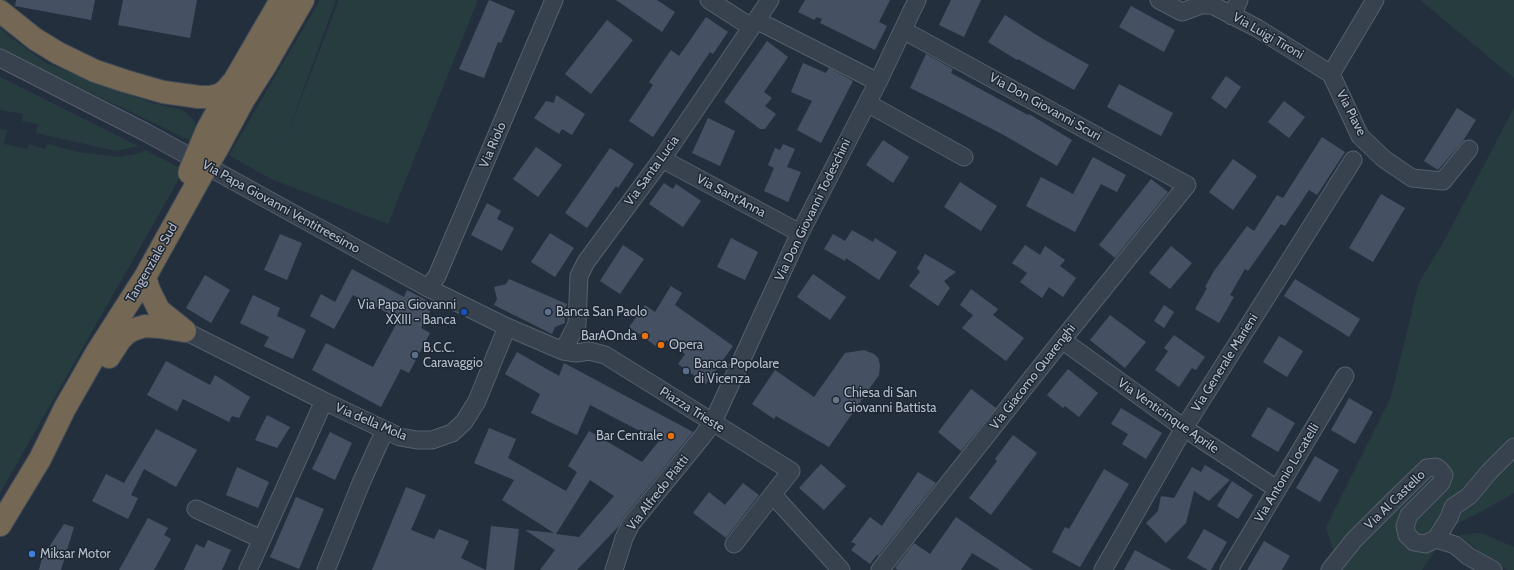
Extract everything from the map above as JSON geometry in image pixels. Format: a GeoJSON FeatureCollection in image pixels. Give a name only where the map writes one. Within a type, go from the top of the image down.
{"type":"FeatureCollection","features":[{"type":"Feature","properties":{"kind":"highway"},"geometry":{"type":"LineString","coordinates":[[209,141],[234,81],[281,0]]}},
{"type":"Feature","properties":{"kind":"highway","name":"Tangenziale Sud"},"geometry":{"type":"LineString","coordinates":[[0,525],[40,459],[65,408],[97,352],[145,277],[195,176],[209,141],[244,99],[266,66],[303,0]]}},
{"type":"Feature","properties":{"kind":"highway"},"geometry":{"type":"LineString","coordinates":[[0,12],[35,39],[72,61],[95,71],[163,92],[199,97],[211,97],[225,91],[234,81]]}},
{"type":"Feature","properties":{"kind":"highway"},"geometry":{"type":"LineString","coordinates":[[163,92],[193,109],[203,120],[209,141]]}},
{"type":"Feature","properties":{"kind":"highway"},"geometry":{"type":"LineString","coordinates":[[97,352],[142,258],[195,176]]}},
{"type":"Feature","properties":{"kind":"highway"},"geometry":{"type":"LineString","coordinates":[[145,277],[149,290],[159,310],[185,331]]}},
{"type":"Feature","properties":{"kind":"highway"},"geometry":{"type":"LineString","coordinates":[[40,459],[120,340],[127,333],[135,328],[145,326],[185,331]]}},
{"type":"Feature","properties":{"kind":"street","name":"Via Riolo"},"geometry":{"type":"LineString","coordinates":[[428,288],[437,276],[554,0]]}},
{"type":"Feature","properties":{"kind":"street"},"geometry":{"type":"LineString","coordinates":[[708,0],[754,24],[878,82]]}},
{"type":"Feature","properties":{"kind":"street","name":"Via Santa Lucia"},"geometry":{"type":"LineString","coordinates":[[564,351],[577,324],[579,276],[586,262],[662,159],[770,0]]}},
{"type":"Feature","properties":{"kind":"street","name":"Via Don Giovanni Todeschini"},"geometry":{"type":"LineString","coordinates":[[713,422],[800,233],[878,82],[917,0]]}},
{"type":"Feature","properties":{"kind":"street","name":"Via Luigi Tironi"},"geometry":{"type":"LineString","coordinates":[[1159,0],[1182,12],[1201,5],[1208,5],[1257,28],[1331,74]]}},
{"type":"Feature","properties":{"kind":"street"},"geometry":{"type":"LineString","coordinates":[[1232,16],[1239,0]]}},
{"type":"Feature","properties":{"kind":"street"},"geometry":{"type":"LineString","coordinates":[[1331,74],[1375,0]]}},
{"type":"Feature","properties":{"kind":"street","name":"Via Don Giovanni Scuri"},"geometry":{"type":"LineString","coordinates":[[903,30],[1187,185]]}},
{"type":"Feature","properties":{"kind":"street","name":"Via Papa Giovanni Ventitreesimo"},"geometry":{"type":"LineString","coordinates":[[0,58],[147,133],[428,288],[508,327],[564,351]]}},
{"type":"Feature","properties":{"kind":"street","name":"Via Piave"},"geometry":{"type":"LineString","coordinates":[[1331,74],[1360,136],[1384,159],[1412,178],[1443,181],[1469,149]]}},
{"type":"Feature","properties":{"kind":"street"},"geometry":{"type":"LineString","coordinates":[[867,103],[964,157]]}},
{"type":"Feature","properties":{"kind":"street","name":"Via Sant'Anna"},"geometry":{"type":"LineString","coordinates":[[662,159],[800,233]]}},
{"type":"Feature","properties":{"kind":"street","name":"Via Generale Marieni"},"geometry":{"type":"LineString","coordinates":[[1104,570],[1184,428],[1353,160]]}},
{"type":"Feature","properties":{"kind":"street","name":"Via Giacomo Quarenghi"},"geometry":{"type":"LineString","coordinates":[[880,570],[1187,185]]}},
{"type":"Feature","properties":{"kind":"street","name":"Via della Mola"},"geometry":{"type":"LineString","coordinates":[[185,331],[324,401],[400,437],[417,440],[432,440],[452,433],[464,422],[477,402],[508,327]]}},
{"type":"Feature","properties":{"kind":"street","name":"Via Venticinque Aprile"},"geometry":{"type":"LineString","coordinates":[[1062,340],[1184,428],[1276,489]]}},
{"type":"Feature","properties":{"kind":"street","name":"Piazza Trieste"},"geometry":{"type":"LineString","coordinates":[[564,351],[576,353],[589,351],[605,355],[791,471],[734,544]]}},
{"type":"Feature","properties":{"kind":"street","name":"Via Antonio Locatelli"},"geometry":{"type":"LineString","coordinates":[[1229,570],[1344,376]]}},
{"type":"Feature","properties":{"kind":"street"},"geometry":{"type":"LineString","coordinates":[[248,570],[324,401]]}},
{"type":"Feature","properties":{"kind":"street","name":"Via Alfredo Piatti"},"geometry":{"type":"LineString","coordinates":[[614,570],[624,538],[631,524],[713,422]]}},
{"type":"Feature","properties":{"kind":"street"},"geometry":{"type":"LineString","coordinates":[[326,570],[361,483],[385,430]]}},
{"type":"Feature","properties":{"kind":"street"},"geometry":{"type":"LineString","coordinates":[[1436,539],[1449,518],[1453,507],[1469,496],[1489,472],[1514,447]]}},
{"type":"Feature","properties":{"kind":"street","name":"Via Al Castello"},"geometry":{"type":"LineString","coordinates":[[1330,570],[1354,540],[1394,500],[1427,468],[1436,467],[1444,475],[1441,484],[1409,515],[1405,526],[1407,535],[1414,542],[1425,544],[1436,539],[1455,545],[1468,556],[1493,570]]}},
{"type":"Feature","properties":{"kind":"street"},"geometry":{"type":"LineString","coordinates":[[773,495],[841,570]]}},
{"type":"Feature","properties":{"kind":"street"},"geometry":{"type":"LineString","coordinates":[[196,509],[262,539]]}},
{"type":"Feature","properties":{"kind":"green space"},"geometry":{"type":"Polygon","coordinates":[[[320,0],[336,0],[282,148],[339,0],[478,0],[388,224],[271,179],[229,155],[320,0]]]}},
{"type":"Feature","properties":{"kind":"green space"},"geometry":{"type":"Polygon","coordinates":[[[1420,0],[1514,0],[1514,78],[1420,0]]]}},
{"type":"Feature","properties":{"kind":"green space"},"geometry":{"type":"Polygon","coordinates":[[[0,27],[10,37],[48,64],[152,103],[183,110],[195,122],[196,131],[189,140],[0,49],[0,27]]]}},
{"type":"Feature","properties":{"kind":"green space"},"geometry":{"type":"Polygon","coordinates":[[[0,77],[138,146],[116,151],[36,133],[38,124],[22,121],[23,114],[0,110],[0,77]]]}},
{"type":"Feature","properties":{"kind":"green space"},"geometry":{"type":"Polygon","coordinates":[[[1514,108],[1514,493],[1451,527],[1422,570],[1339,570],[1326,527],[1391,397],[1419,282],[1443,243],[1514,108]]]}},
{"type":"Feature","properties":{"kind":"green space"},"geometry":{"type":"Polygon","coordinates":[[[0,129],[7,130],[4,144],[27,149],[29,144],[45,149],[48,144],[78,152],[119,157],[137,154],[145,150],[184,170],[0,493],[0,129]]]}},
{"type":"Feature","properties":{"kind":"green space"},"geometry":{"type":"Polygon","coordinates":[[[1481,533],[1514,547],[1514,570],[1508,570],[1495,564],[1459,535],[1481,533]]]}},
{"type":"Feature","properties":{"kind":"building"},"geometry":{"type":"Polygon","coordinates":[[[16,0],[95,0],[91,20],[15,6],[16,0]]]}},
{"type":"Feature","properties":{"kind":"building"},"geometry":{"type":"Polygon","coordinates":[[[123,0],[197,0],[190,38],[118,25],[123,0]]]}},
{"type":"Feature","properties":{"kind":"building"},"geometry":{"type":"Polygon","coordinates":[[[489,0],[515,11],[501,43],[498,42],[484,78],[459,69],[489,0]]]}},
{"type":"Feature","properties":{"kind":"building"},"geometry":{"type":"Polygon","coordinates":[[[616,0],[657,0],[675,12],[662,32],[616,0]]]}},
{"type":"Feature","properties":{"kind":"building"},"geometry":{"type":"Polygon","coordinates":[[[805,0],[890,0],[879,22],[887,26],[875,50],[820,23],[822,19],[817,17],[814,20],[798,12],[805,0]]]}},
{"type":"Feature","properties":{"kind":"building"},"geometry":{"type":"Polygon","coordinates":[[[951,0],[981,0],[964,37],[939,25],[951,0]]]}},
{"type":"Feature","properties":{"kind":"building"},"geometry":{"type":"Polygon","coordinates":[[[1131,6],[1175,30],[1164,52],[1119,27],[1131,6]]]}},
{"type":"Feature","properties":{"kind":"building"},"geometry":{"type":"Polygon","coordinates":[[[1005,15],[1089,65],[1074,90],[1018,59],[1017,60],[988,42],[1005,15]]]}},
{"type":"Feature","properties":{"kind":"building"},"geometry":{"type":"Polygon","coordinates":[[[706,17],[728,32],[713,54],[710,52],[653,137],[629,121],[653,85],[649,82],[671,50],[679,56],[706,17]]]}},
{"type":"Feature","properties":{"kind":"building"},"geometry":{"type":"Polygon","coordinates":[[[607,20],[633,40],[591,94],[565,74],[607,20]]]}},
{"type":"Feature","properties":{"kind":"building"},"geometry":{"type":"Polygon","coordinates":[[[767,41],[788,57],[764,92],[772,98],[765,106],[776,114],[765,129],[760,129],[724,102],[767,41]]]}},
{"type":"Feature","properties":{"kind":"building"},"geometry":{"type":"Polygon","coordinates":[[[926,54],[953,69],[951,73],[1028,115],[1029,114],[1072,140],[1057,166],[1002,134],[910,88],[926,54]]]}},
{"type":"Feature","properties":{"kind":"building"},"geometry":{"type":"Polygon","coordinates":[[[803,63],[826,73],[829,68],[853,81],[821,143],[797,130],[812,101],[791,92],[803,63]]]}},
{"type":"Feature","properties":{"kind":"building"},"geometry":{"type":"Polygon","coordinates":[[[1226,76],[1241,87],[1226,109],[1211,98],[1226,76]]]}},
{"type":"Feature","properties":{"kind":"building"},"geometry":{"type":"Polygon","coordinates":[[[1119,84],[1173,113],[1161,136],[1107,107],[1119,84]]]}},
{"type":"Feature","properties":{"kind":"building"},"geometry":{"type":"Polygon","coordinates":[[[556,95],[585,114],[572,135],[562,129],[559,134],[534,118],[546,101],[554,103],[556,95]]]}},
{"type":"Feature","properties":{"kind":"building"},"geometry":{"type":"Polygon","coordinates":[[[1284,101],[1305,117],[1289,138],[1268,122],[1284,101]]]}},
{"type":"Feature","properties":{"kind":"building"},"geometry":{"type":"Polygon","coordinates":[[[1457,108],[1476,120],[1463,141],[1438,170],[1424,161],[1457,108]]]}},
{"type":"Feature","properties":{"kind":"building"},"geometry":{"type":"Polygon","coordinates":[[[708,118],[735,131],[720,166],[692,153],[708,118]]]}},
{"type":"Feature","properties":{"kind":"building"},"geometry":{"type":"Polygon","coordinates":[[[1322,137],[1345,152],[1317,195],[1309,190],[1285,226],[1281,224],[1248,271],[1245,269],[1230,295],[1234,297],[1219,323],[1195,309],[1207,288],[1205,287],[1214,271],[1247,226],[1254,231],[1277,195],[1283,198],[1322,137]]]}},
{"type":"Feature","properties":{"kind":"building"},"geometry":{"type":"Polygon","coordinates":[[[883,140],[909,157],[893,183],[866,165],[883,140]]]}},
{"type":"Feature","properties":{"kind":"building"},"geometry":{"type":"Polygon","coordinates":[[[783,144],[795,149],[787,167],[801,172],[788,202],[764,191],[774,168],[768,165],[775,148],[780,150],[783,144]]]}},
{"type":"Feature","properties":{"kind":"building"},"geometry":{"type":"Polygon","coordinates":[[[536,147],[562,165],[538,197],[513,179],[536,147]]]}},
{"type":"Feature","properties":{"kind":"building"},"geometry":{"type":"Polygon","coordinates":[[[610,148],[634,164],[618,188],[616,186],[587,228],[565,213],[610,148]]]}},
{"type":"Feature","properties":{"kind":"building"},"geometry":{"type":"Polygon","coordinates":[[[1093,157],[1126,175],[1117,192],[1101,184],[1075,232],[1026,206],[1041,177],[1073,194],[1093,157]]]}},
{"type":"Feature","properties":{"kind":"building"},"geometry":{"type":"Polygon","coordinates":[[[1233,159],[1257,176],[1233,210],[1209,192],[1233,159]]]}},
{"type":"Feature","properties":{"kind":"building"},"geometry":{"type":"Polygon","coordinates":[[[1151,179],[1168,192],[1115,258],[1099,245],[1151,179]]]}},
{"type":"Feature","properties":{"kind":"building"},"geometry":{"type":"Polygon","coordinates":[[[960,182],[997,206],[981,231],[944,207],[960,182]]]}},
{"type":"Feature","properties":{"kind":"building"},"geometry":{"type":"Polygon","coordinates":[[[664,183],[673,189],[676,184],[701,201],[683,227],[649,204],[664,183]]]}},
{"type":"Feature","properties":{"kind":"building"},"geometry":{"type":"Polygon","coordinates":[[[1381,194],[1405,208],[1373,262],[1349,248],[1381,194]]]}},
{"type":"Feature","properties":{"kind":"building"},"geometry":{"type":"Polygon","coordinates":[[[487,203],[501,211],[497,219],[514,228],[502,251],[471,235],[487,203]]]}},
{"type":"Feature","properties":{"kind":"building"},"geometry":{"type":"Polygon","coordinates":[[[852,230],[873,242],[875,238],[897,252],[879,280],[846,258],[845,261],[824,249],[833,234],[845,241],[852,230]]]}},
{"type":"Feature","properties":{"kind":"building"},"geometry":{"type":"Polygon","coordinates":[[[550,233],[574,248],[555,277],[531,262],[550,233]]]}},
{"type":"Feature","properties":{"kind":"building"},"geometry":{"type":"Polygon","coordinates":[[[280,234],[302,243],[287,280],[264,270],[280,234]]]}},
{"type":"Feature","properties":{"kind":"building"},"geometry":{"type":"Polygon","coordinates":[[[731,238],[758,252],[745,280],[717,267],[731,238]]]}},
{"type":"Feature","properties":{"kind":"building"},"geometry":{"type":"Polygon","coordinates":[[[623,245],[644,259],[620,294],[600,281],[623,245]]]}},
{"type":"Feature","properties":{"kind":"building"},"geometry":{"type":"Polygon","coordinates":[[[1025,245],[1040,255],[1045,246],[1065,260],[1060,266],[1076,278],[1063,297],[1049,287],[1042,298],[1020,282],[1027,273],[1012,263],[1025,245]]]}},
{"type":"Feature","properties":{"kind":"building"},"geometry":{"type":"Polygon","coordinates":[[[1171,246],[1192,263],[1170,289],[1149,273],[1171,246]]]}},
{"type":"Feature","properties":{"kind":"building"},"geometry":{"type":"Polygon","coordinates":[[[925,254],[956,272],[944,281],[950,288],[938,306],[909,286],[920,272],[917,268],[925,254]]]}},
{"type":"Feature","properties":{"kind":"building"},"geometry":{"type":"Polygon","coordinates":[[[352,269],[404,297],[407,290],[434,304],[421,328],[430,333],[409,373],[401,369],[381,407],[312,370],[326,343],[373,367],[399,319],[353,295],[334,329],[310,316],[321,294],[335,302],[352,269]]]}},
{"type":"Feature","properties":{"kind":"building"},"geometry":{"type":"Polygon","coordinates":[[[813,274],[846,297],[830,320],[797,297],[813,274]]]}},
{"type":"Feature","properties":{"kind":"building"},"geometry":{"type":"Polygon","coordinates":[[[205,275],[230,290],[211,323],[186,308],[205,275]]]}},
{"type":"Feature","properties":{"kind":"building"},"geometry":{"type":"Polygon","coordinates":[[[509,279],[567,304],[564,312],[565,323],[555,327],[552,334],[494,305],[497,299],[494,287],[506,284],[509,279]]]}},
{"type":"Feature","properties":{"kind":"building"},"geometry":{"type":"Polygon","coordinates":[[[1295,279],[1360,319],[1349,337],[1284,296],[1295,279]]]}},
{"type":"Feature","properties":{"kind":"building"},"geometry":{"type":"Polygon","coordinates":[[[671,286],[682,293],[675,305],[733,346],[706,384],[678,364],[685,354],[666,340],[660,349],[629,327],[645,305],[655,312],[671,286]]]}},
{"type":"Feature","properties":{"kind":"building"},"geometry":{"type":"Polygon","coordinates":[[[971,289],[998,309],[993,315],[1024,338],[1006,361],[962,328],[973,315],[960,305],[971,289]]]}},
{"type":"Feature","properties":{"kind":"building"},"geometry":{"type":"Polygon","coordinates":[[[253,295],[280,308],[277,316],[306,330],[293,359],[264,346],[269,337],[240,323],[253,295]]]}},
{"type":"Feature","properties":{"kind":"building"},"geometry":{"type":"Polygon","coordinates":[[[1164,305],[1174,312],[1164,328],[1154,321],[1164,305]]]}},
{"type":"Feature","properties":{"kind":"building"},"geometry":{"type":"Polygon","coordinates":[[[1110,315],[1146,342],[1125,368],[1090,340],[1110,315]]]}},
{"type":"Feature","properties":{"kind":"building"},"geometry":{"type":"Polygon","coordinates":[[[1174,335],[1205,357],[1196,370],[1192,368],[1179,387],[1155,370],[1168,351],[1164,348],[1174,335]]]}},
{"type":"Feature","properties":{"kind":"building"},"geometry":{"type":"Polygon","coordinates":[[[1279,336],[1303,351],[1287,377],[1263,362],[1279,336]]]}},
{"type":"Feature","properties":{"kind":"building","name":"Chiesa di San Giovanni Battista"},"geometry":{"type":"Polygon","coordinates":[[[864,350],[874,354],[878,358],[880,365],[879,375],[829,447],[776,416],[774,419],[752,404],[775,370],[814,397],[845,353],[864,350]]]}},
{"type":"Feature","properties":{"kind":"building"},"geometry":{"type":"Polygon","coordinates":[[[517,352],[559,376],[564,363],[693,432],[623,518],[619,526],[577,570],[540,570],[555,550],[525,530],[554,533],[502,500],[514,480],[474,463],[489,428],[516,439],[508,458],[566,491],[577,472],[568,466],[589,431],[642,462],[659,441],[590,405],[577,435],[531,413],[540,394],[505,374],[517,352]],[[590,480],[556,534],[579,537],[614,496],[590,480]]]}},
{"type":"Feature","properties":{"kind":"building"},"geometry":{"type":"Polygon","coordinates":[[[166,361],[210,385],[215,375],[250,397],[239,418],[232,416],[229,422],[183,399],[177,411],[147,395],[166,361]]]}},
{"type":"Feature","properties":{"kind":"building"},"geometry":{"type":"Polygon","coordinates":[[[1068,369],[1098,393],[1079,417],[1065,406],[1063,408],[1047,395],[1068,369]]]}},
{"type":"Feature","properties":{"kind":"building"},"geometry":{"type":"Polygon","coordinates":[[[971,389],[996,408],[961,451],[938,432],[971,389]]]}},
{"type":"Feature","properties":{"kind":"building"},"geometry":{"type":"Polygon","coordinates":[[[1349,398],[1373,412],[1355,444],[1331,430],[1349,398]]]}},
{"type":"Feature","properties":{"kind":"building"},"geometry":{"type":"Polygon","coordinates":[[[1268,407],[1295,423],[1278,452],[1251,436],[1268,407]]]}},
{"type":"Feature","properties":{"kind":"building"},"geometry":{"type":"Polygon","coordinates":[[[1121,408],[1162,433],[1146,459],[1122,444],[1128,434],[1111,424],[1121,408]]]}},
{"type":"Feature","properties":{"kind":"building"},"geometry":{"type":"Polygon","coordinates":[[[267,415],[290,427],[277,448],[255,440],[267,415]]]}},
{"type":"Feature","properties":{"kind":"building"},"geometry":{"type":"Polygon","coordinates":[[[156,429],[197,450],[176,487],[144,469],[131,495],[138,498],[128,519],[92,501],[106,474],[124,483],[156,429]]]}},
{"type":"Feature","properties":{"kind":"building"},"geometry":{"type":"Polygon","coordinates":[[[330,432],[352,443],[335,480],[312,469],[330,432]]]}},
{"type":"Feature","properties":{"kind":"building"},"geometry":{"type":"Polygon","coordinates":[[[1013,435],[1037,453],[991,515],[969,498],[997,461],[995,459],[1013,435]]]}},
{"type":"Feature","properties":{"kind":"building"},"geometry":{"type":"Polygon","coordinates":[[[1315,456],[1339,470],[1320,502],[1296,488],[1315,456]]]}},
{"type":"Feature","properties":{"kind":"building"},"geometry":{"type":"Polygon","coordinates":[[[821,464],[846,486],[824,510],[799,488],[821,464]]]}},
{"type":"Feature","properties":{"kind":"building"},"geometry":{"type":"Polygon","coordinates":[[[1205,465],[1230,480],[1209,501],[1194,491],[1186,523],[1166,543],[1146,523],[1158,511],[1161,496],[1174,498],[1192,467],[1201,472],[1205,465]]]}},
{"type":"Feature","properties":{"kind":"building"},"geometry":{"type":"Polygon","coordinates":[[[237,467],[269,482],[258,508],[226,495],[237,467]]]}},
{"type":"Feature","properties":{"kind":"building"},"geometry":{"type":"Polygon","coordinates":[[[1104,469],[1129,484],[1080,567],[1052,552],[1065,527],[1069,529],[1104,469]]]}},
{"type":"Feature","properties":{"kind":"building"},"geometry":{"type":"Polygon","coordinates":[[[918,472],[936,483],[870,564],[851,550],[856,544],[851,542],[870,517],[882,526],[918,472]]]}},
{"type":"Feature","properties":{"kind":"building"},"geometry":{"type":"Polygon","coordinates":[[[1232,481],[1253,495],[1238,519],[1217,506],[1232,481]]]}},
{"type":"Feature","properties":{"kind":"building"},"geometry":{"type":"Polygon","coordinates":[[[743,483],[759,495],[726,538],[693,513],[709,492],[725,505],[743,483]]]}},
{"type":"Feature","properties":{"kind":"building"},"geometry":{"type":"Polygon","coordinates":[[[406,487],[426,495],[411,530],[434,539],[439,529],[469,541],[461,558],[486,570],[372,570],[406,487]]]}},
{"type":"Feature","properties":{"kind":"building"},"geometry":{"type":"Polygon","coordinates":[[[296,497],[324,509],[299,569],[270,557],[296,497]]]}},
{"type":"Feature","properties":{"kind":"building"},"geometry":{"type":"Polygon","coordinates":[[[956,517],[1033,570],[1000,570],[972,553],[961,570],[898,570],[895,568],[914,543],[930,554],[956,517]]]}},
{"type":"Feature","properties":{"kind":"building"},"geometry":{"type":"Polygon","coordinates":[[[148,518],[168,528],[164,535],[171,539],[154,570],[119,570],[148,518]]]}},
{"type":"Feature","properties":{"kind":"building"},"geometry":{"type":"Polygon","coordinates":[[[64,524],[74,527],[61,570],[39,570],[42,558],[64,524]]]}},
{"type":"Feature","properties":{"kind":"building"},"geometry":{"type":"Polygon","coordinates":[[[491,526],[519,529],[514,570],[486,570],[491,526]]]}},
{"type":"Feature","properties":{"kind":"building"},"geometry":{"type":"Polygon","coordinates":[[[1204,529],[1227,542],[1211,570],[1208,570],[1187,558],[1204,529]]]}},
{"type":"Feature","properties":{"kind":"building"},"geometry":{"type":"Polygon","coordinates":[[[208,540],[231,550],[222,570],[184,570],[196,544],[204,548],[208,540]]]}},
{"type":"Feature","properties":{"kind":"building"},"geometry":{"type":"Polygon","coordinates":[[[1264,541],[1290,556],[1282,570],[1247,570],[1264,541]]]}},
{"type":"Feature","properties":{"kind":"building"},"geometry":{"type":"Polygon","coordinates":[[[1135,550],[1144,555],[1172,570],[1124,570],[1135,550]]]}},
{"type":"Feature","properties":{"kind":"place","name":"Via Papa Giovanni XXIII - Banca"},"geometry":{"type":"Point","coordinates":[464,312]}},
{"type":"Feature","properties":{"kind":"place","name":"Banca San Paolo"},"geometry":{"type":"Point","coordinates":[548,312]}},
{"type":"Feature","properties":{"kind":"place","name":"BarAOnda"},"geometry":{"type":"Point","coordinates":[645,336]}},
{"type":"Feature","properties":{"kind":"place","name":"Opera"},"geometry":{"type":"Point","coordinates":[661,345]}},
{"type":"Feature","properties":{"kind":"place","name":"B.C.C. Caravaggio"},"geometry":{"type":"Point","coordinates":[415,355]}},
{"type":"Feature","properties":{"kind":"place","name":"Banca Popolare di Vicenza"},"geometry":{"type":"Point","coordinates":[686,371]}},
{"type":"Feature","properties":{"kind":"place","name":"Chiesa di San Giovanni Battista"},"geometry":{"type":"Point","coordinates":[836,400]}},
{"type":"Feature","properties":{"kind":"place","name":"Bar Centrale"},"geometry":{"type":"Point","coordinates":[671,436]}},
{"type":"Feature","properties":{"kind":"place","name":"Miksar Motor"},"geometry":{"type":"Point","coordinates":[32,554]}}]}
